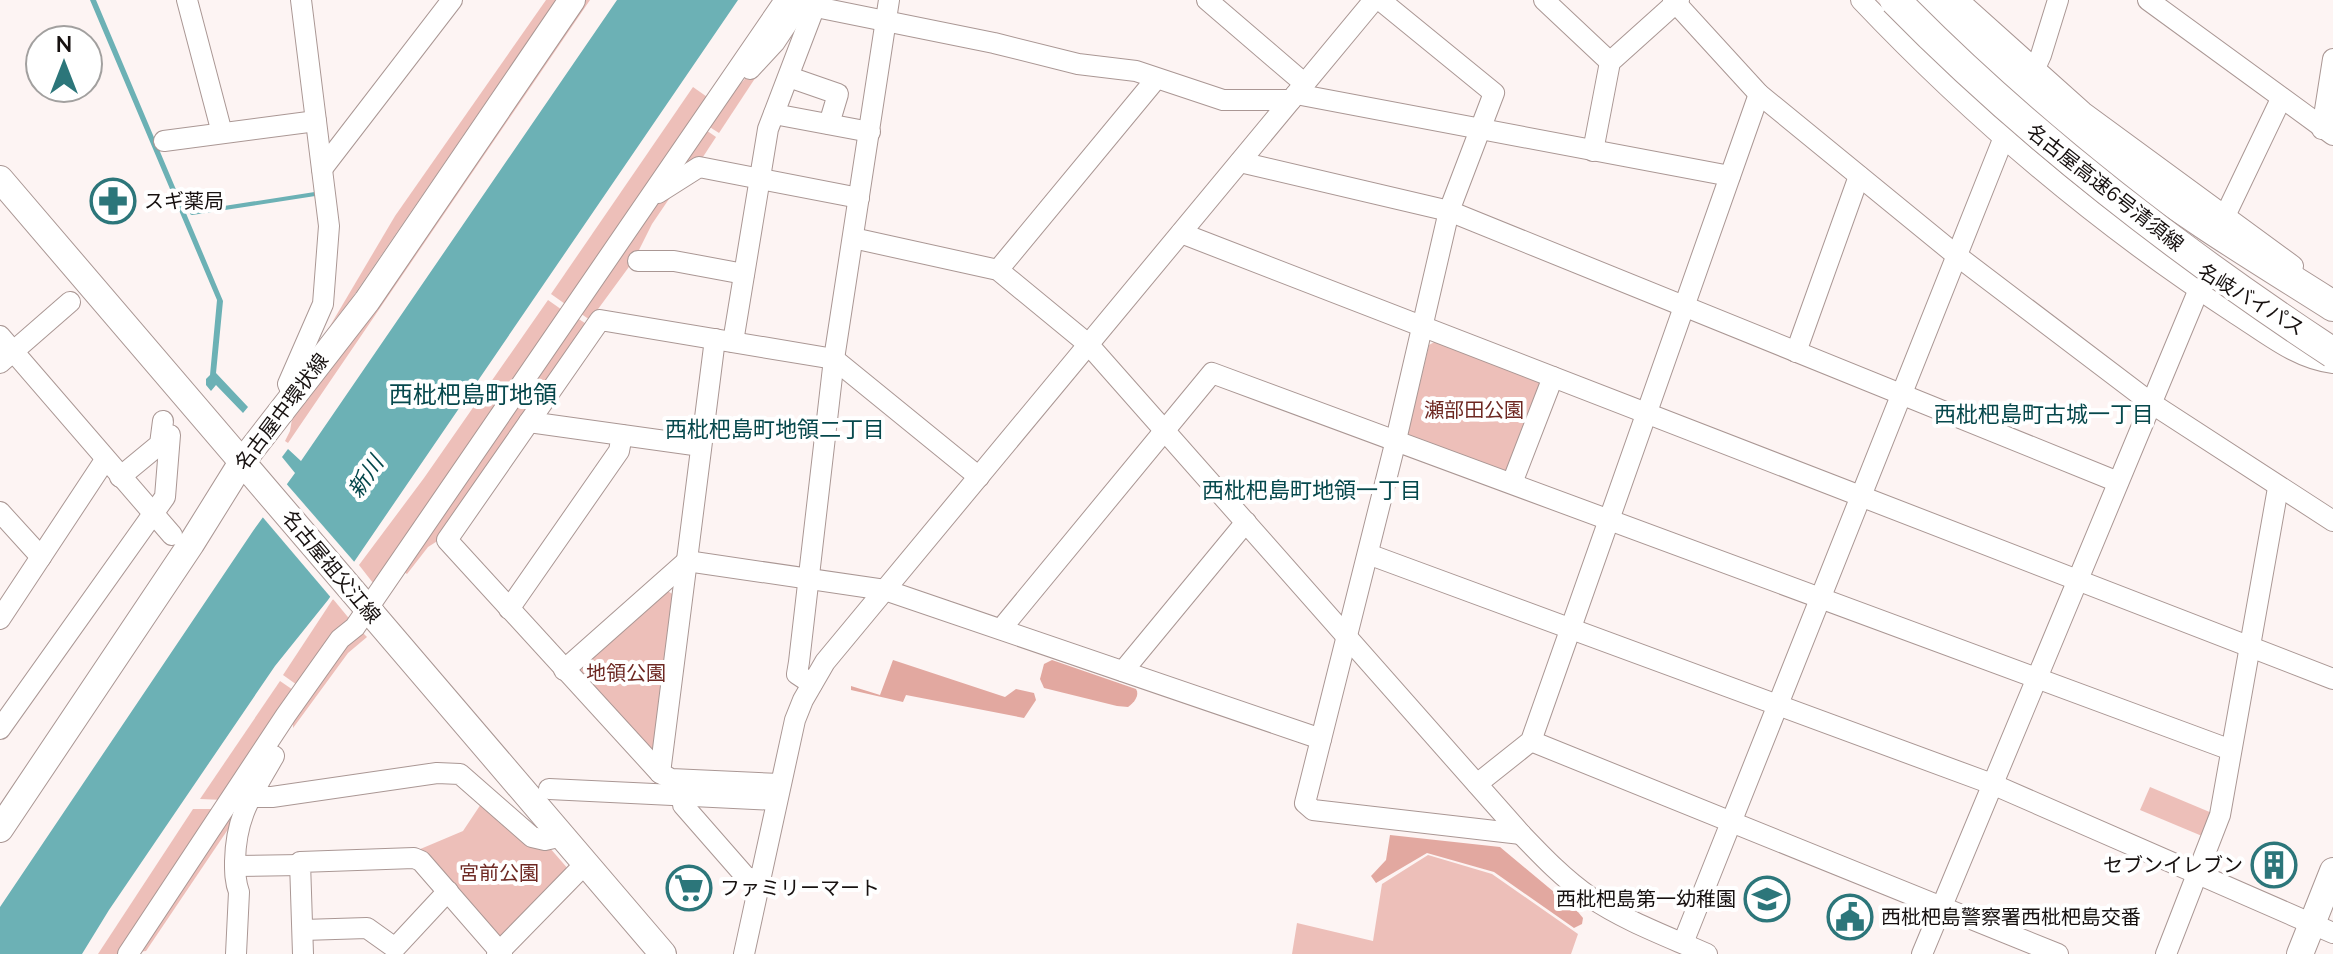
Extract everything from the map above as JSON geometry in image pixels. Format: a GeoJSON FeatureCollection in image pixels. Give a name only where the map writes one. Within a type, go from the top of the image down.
{"type":"FeatureCollection","features":[{"type":"Feature","properties":{"kind":"highway","name":"名岐バイパス"},"geometry":{"type":"LineString","coordinates":[[1878,0],[1932,57],[2163,245],[2214,280],[2333,352]]}},
{"type":"Feature","properties":{"kind":"highway","name":"名古屋高速6号清須線"},"geometry":{"type":"LineString","coordinates":[[1895,0],[2009,111],[2080,171],[2246,295],[2333,352]]}},
{"type":"Feature","properties":{"kind":"highway","name":"名古屋高速6号清須線"},"geometry":{"type":"LineString","coordinates":[[1919,0],[2019,94],[2092,157],[2175,222],[2333,331]]}},
{"type":"Feature","properties":{"kind":"highway","name":"名岐バイパス"},"geometry":{"type":"LineString","coordinates":[[1932,0],[2022,85],[2117,162],[2208,227],[2322,299]]}},
{"type":"Feature","properties":{"kind":"main road","name":"名古屋中環状線"},"geometry":{"type":"LineString","coordinates":[[0,829],[191,544],[247,468],[293,395],[367,301],[572,0]]}},
{"type":"Feature","properties":{"kind":"main road","name":"名古屋祖父江線"},"geometry":{"type":"LineString","coordinates":[[0,179],[663,954]]}},
{"type":"Feature","properties":{"kind":"main road"},"geometry":{"type":"LineString","coordinates":[[2300,954],[2323,928],[2333,871]]}},
{"type":"Feature","properties":{"kind":"street"},"geometry":{"type":"LineString","coordinates":[[187,0],[222,133]]}},
{"type":"Feature","properties":{"kind":"street"},"geometry":{"type":"LineString","coordinates":[[293,395],[288,384],[323,304],[329,226],[301,0]]}},
{"type":"Feature","properties":{"kind":"street"},"geometry":{"type":"LineString","coordinates":[[322,169],[452,0]]}},
{"type":"Feature","properties":{"kind":"street"},"geometry":{"type":"LineString","coordinates":[[128,954],[286,715],[340,639],[355,627],[365,608],[785,0]]}},
{"type":"Feature","properties":{"kind":"street"},"geometry":{"type":"LineString","coordinates":[[812,684],[797,674],[834,359],[889,0]]}},
{"type":"Feature","properties":{"kind":"street"},"geometry":{"type":"LineString","coordinates":[[1207,0],[1297,93]]}},
{"type":"Feature","properties":{"kind":"street"},"geometry":{"type":"LineString","coordinates":[[744,954],[795,720],[825,662],[1374,0]]}},
{"type":"Feature","properties":{"kind":"street"},"geometry":{"type":"LineString","coordinates":[[1380,0],[1494,93],[1449,211],[1396,440],[1305,803],[1313,810],[1521,834]]}},
{"type":"Feature","properties":{"kind":"street"},"geometry":{"type":"LineString","coordinates":[[1544,0],[1610,62]]}},
{"type":"Feature","properties":{"kind":"street"},"geometry":{"type":"LineString","coordinates":[[1861,0],[1919,58],[2115,230],[2199,289],[2310,359],[2333,363]]}},
{"type":"Feature","properties":{"kind":"street"},"geometry":{"type":"LineString","coordinates":[[1958,0],[2032,74],[2289,262],[2322,299]]}},
{"type":"Feature","properties":{"kind":"street"},"geometry":{"type":"LineString","coordinates":[[2032,74],[2058,0]]}},
{"type":"Feature","properties":{"kind":"street"},"geometry":{"type":"LineString","coordinates":[[2148,0],[2328,132]]}},
{"type":"Feature","properties":{"kind":"street"},"geometry":{"type":"LineString","coordinates":[[1593,151],[1610,62],[1676,1],[1759,94],[1956,255],[2151,403],[2333,521]]}},
{"type":"Feature","properties":{"kind":"street"},"geometry":{"type":"LineString","coordinates":[[708,113],[775,42],[799,6],[813,4],[1078,64],[1136,71],[1223,100],[1297,93],[1730,176]]}},
{"type":"Feature","properties":{"kind":"street"},"geometry":{"type":"LineString","coordinates":[[660,773],[701,446],[724,341],[744,274],[768,129],[813,4]]}},
{"type":"Feature","properties":{"kind":"street"},"geometry":{"type":"LineString","coordinates":[[2328,132],[2333,59]]}},
{"type":"Feature","properties":{"kind":"street"},"geometry":{"type":"LineString","coordinates":[[789,77],[838,94],[829,124]]}},
{"type":"Feature","properties":{"kind":"street"},"geometry":{"type":"LineString","coordinates":[[998,270],[1156,79]]}},
{"type":"Feature","properties":{"kind":"street"},"geometry":{"type":"LineString","coordinates":[[1477,784],[1531,741],[1759,94]]}},
{"type":"Feature","properties":{"kind":"street"},"geometry":{"type":"LineString","coordinates":[[2225,216],[2281,99]]}},
{"type":"Feature","properties":{"kind":"street"},"geometry":{"type":"LineString","coordinates":[[774,114],[870,132]]}},
{"type":"Feature","properties":{"kind":"street"},"geometry":{"type":"LineString","coordinates":[[164,141],[316,121]]}},
{"type":"Feature","properties":{"kind":"street"},"geometry":{"type":"LineString","coordinates":[[1683,947],[1776,704],[2005,134]]}},
{"type":"Feature","properties":{"kind":"street"},"geometry":{"type":"LineString","coordinates":[[1240,162],[1449,211],[2118,482]]}},
{"type":"Feature","properties":{"kind":"street"},"geometry":{"type":"LineString","coordinates":[[649,198],[699,167],[859,198]]}},
{"type":"Feature","properties":{"kind":"street"},"geometry":{"type":"LineString","coordinates":[[1796,352],[1859,176]]}},
{"type":"Feature","properties":{"kind":"street"},"geometry":{"type":"LineString","coordinates":[[1181,233],[2333,679]]}},
{"type":"Feature","properties":{"kind":"street"},"geometry":{"type":"LineString","coordinates":[[853,238],[998,270],[1088,344],[1521,834],[1560,874],[1592,898],[1683,947],[1707,954]]}},
{"type":"Feature","properties":{"kind":"street"},"geometry":{"type":"LineString","coordinates":[[638,261],[674,261],[744,274]]}},
{"type":"Feature","properties":{"kind":"street"},"geometry":{"type":"LineString","coordinates":[[1922,954],[2199,289]]}},
{"type":"Feature","properties":{"kind":"street"},"geometry":{"type":"LineString","coordinates":[[70,302],[4,350],[172,535]]}},
{"type":"Feature","properties":{"kind":"street"},"geometry":{"type":"LineString","coordinates":[[779,792],[671,779],[660,773],[447,540],[600,320],[834,359],[979,477]]}},
{"type":"Feature","properties":{"kind":"street"},"geometry":{"type":"LineString","coordinates":[[1001,629],[1212,373],[2231,750]]}},
{"type":"Feature","properties":{"kind":"street"},"geometry":{"type":"LineString","coordinates":[[1512,483],[1553,377]]}},
{"type":"Feature","properties":{"kind":"street"},"geometry":{"type":"LineString","coordinates":[[529,422],[701,446]]}},
{"type":"Feature","properties":{"kind":"street"},"geometry":{"type":"LineString","coordinates":[[0,729],[165,497],[166,428],[160,444],[120,477]]}},
{"type":"Feature","properties":{"kind":"street"},"geometry":{"type":"LineString","coordinates":[[509,609],[619,451],[622,435]]}},
{"type":"Feature","properties":{"kind":"street"},"geometry":{"type":"LineString","coordinates":[[0,619],[105,460]]}},
{"type":"Feature","properties":{"kind":"street"},"geometry":{"type":"LineString","coordinates":[[2166,954],[2220,815],[2278,488]]}},
{"type":"Feature","properties":{"kind":"street"},"geometry":{"type":"LineString","coordinates":[[0,512],[41,557]]}},
{"type":"Feature","properties":{"kind":"street"},"geometry":{"type":"LineString","coordinates":[[1123,671],[1246,522]]}},
{"type":"Feature","properties":{"kind":"street"},"geometry":{"type":"LineString","coordinates":[[1368,554],[1992,784],[2323,928]]}},
{"type":"Feature","properties":{"kind":"street"},"geometry":{"type":"LineString","coordinates":[[564,670],[687,561],[885,590],[1321,739]]}},
{"type":"Feature","properties":{"kind":"street"},"geometry":{"type":"LineString","coordinates":[[236,954],[239,892],[235,883],[236,836],[241,814],[281,742],[286,715]]}},
{"type":"Feature","properties":{"kind":"street"},"geometry":{"type":"LineString","coordinates":[[1531,741],[2058,954]]}},
{"type":"Feature","properties":{"kind":"street"},"geometry":{"type":"LineString","coordinates":[[251,797],[272,797],[437,773],[460,774],[532,837],[545,840],[563,836]]}},
{"type":"Feature","properties":{"kind":"street"},"geometry":{"type":"LineString","coordinates":[[549,789],[683,796],[779,792]]}},
{"type":"Feature","properties":{"kind":"street"},"geometry":{"type":"LineString","coordinates":[[683,796],[683,805],[746,877],[760,880]]}},
{"type":"Feature","properties":{"kind":"street"},"geometry":{"type":"LineString","coordinates":[[303,954],[300,862],[414,858],[421,861],[500,953],[586,863]]}},
{"type":"Feature","properties":{"kind":"street"},"geometry":{"type":"LineString","coordinates":[[235,866],[301,865]]}},
{"type":"Feature","properties":{"kind":"street"},"geometry":{"type":"LineString","coordinates":[[303,930],[367,928],[395,948],[448,891]]}},
{"type":"Feature","properties":{"kind":"green space"},"geometry":{"type":"Polygon","coordinates":[[[546,0],[556,0],[330,326],[395,216],[546,0]]]}},
{"type":"Feature","properties":{"kind":"green space"},"geometry":{"type":"Polygon","coordinates":[[[584,0],[590,0],[288,443],[285,441],[292,419],[584,0]]]}},
{"type":"Feature","properties":{"kind":"green space"},"geometry":{"type":"Polygon","coordinates":[[[777,45],[719,133],[705,124],[710,116],[777,45]]]}},
{"type":"Feature","properties":{"kind":"green space"},"geometry":{"type":"Polygon","coordinates":[[[693,87],[710,99],[568,306],[551,294],[693,87]]]}},
{"type":"Feature","properties":{"kind":"green space"},"geometry":{"type":"Polygon","coordinates":[[[703,128],[716,137],[699,163],[663,187],[703,128]]]}},
{"type":"Feature","properties":{"kind":"green space"},"geometry":{"type":"Polygon","coordinates":[[[671,196],[652,224],[634,260],[590,320],[577,311],[655,201],[671,196]]]}},
{"type":"Feature","properties":{"kind":"green space"},"geometry":{"type":"Polygon","coordinates":[[[548,300],[565,312],[379,580],[373,583],[359,565],[424,478],[548,300]]]}},
{"type":"Feature","properties":{"kind":"green space"},"geometry":{"type":"Polygon","coordinates":[[[574,316],[588,325],[439,540],[428,547],[407,574],[399,569],[574,316]]]}},
{"type":"Feature","properties":{"kind":"green space","name":"瀬部田公園"},"geometry":{"type":"Polygon","coordinates":[[[1436,341],[1542,381],[1505,476],[1412,441],[1408,433],[1429,345],[1436,341]]]}},
{"type":"Feature","properties":{"kind":"green space","name":"地領公園"},"geometry":{"type":"Polygon","coordinates":[[[666,590],[674,595],[655,747],[644,750],[577,667],[666,590]]]}},
{"type":"Feature","properties":{"kind":"green space"},"geometry":{"type":"Polygon","coordinates":[[[333,599],[352,622],[300,687],[283,675],[333,599]]]}},
{"type":"Feature","properties":{"kind":"green space"},"geometry":{"type":"Polygon","coordinates":[[[363,633],[367,637],[348,653],[293,728],[293,716],[343,647],[363,633]]]}},
{"type":"Feature","properties":{"kind":"green space"},"geometry":{"type":"Polygon","coordinates":[[[280,681],[296,692],[224,800],[200,799],[280,681]]]}},
{"type":"Feature","properties":{"kind":"green space"},"geometry":{"type":"Polygon","coordinates":[[[271,745],[239,813],[146,951],[138,952],[271,745]]]}},
{"type":"Feature","properties":{"kind":"green space"},"geometry":{"type":"Polygon","coordinates":[[[2150,787],[2212,813],[2202,836],[2140,810],[2150,787]]]}},
{"type":"Feature","properties":{"kind":"green space","name":"宮前公園"},"geometry":{"type":"Polygon","coordinates":[[[483,801],[549,847],[569,870],[503,937],[494,937],[418,850],[463,831],[483,801]]]}},
{"type":"Feature","properties":{"kind":"green space"},"geometry":{"type":"Polygon","coordinates":[[[193,809],[217,809],[121,954],[98,954],[193,809]]]}},
{"type":"Feature","properties":{"kind":"green space"},"geometry":{"type":"Polygon","coordinates":[[[1428,855],[1492,874],[1578,934],[1571,954],[1292,954],[1297,923],[1373,941],[1382,884],[1428,855]]]}},
{"type":"Feature","properties":{"kind":"shaded area"},"geometry":{"type":"Polygon","coordinates":[[[893,660],[1005,697],[1016,689],[1034,693],[1036,700],[1024,718],[906,695],[903,702],[851,690],[851,686],[880,695],[893,660]]]}},
{"type":"Feature","properties":{"kind":"shaded area"},"geometry":{"type":"Polygon","coordinates":[[[1052,660],[1136,689],[1136,699],[1128,707],[1117,706],[1044,688],[1040,679],[1044,664],[1052,660]]]}},
{"type":"Feature","properties":{"kind":"shaded area"},"geometry":{"type":"Polygon","coordinates":[[[1390,835],[1500,847],[1578,912],[1583,918],[1582,924],[1574,928],[1494,872],[1427,853],[1376,883],[1371,876],[1386,860],[1390,835]]]}},
{"type":"Feature","properties":{"kind":"water"},"geometry":{"type":"Polygon","coordinates":[[[90,0],[96,0],[223,301],[216,373],[248,407],[243,413],[216,385],[211,391],[206,385],[210,375],[217,300],[104,33],[104,24],[100,24],[90,0]]]}},
{"type":"Feature","properties":{"kind":"water","name":"新川"},"geometry":{"type":"Polygon","coordinates":[[[617,0],[738,0],[328,600],[275,666],[82,954],[0,954],[0,907],[295,473],[282,457],[288,449],[301,461],[617,0]]]}},
{"type":"Feature","properties":{"kind":"pier"},"geometry":{"type":"Polygon","coordinates":[[[284,481],[357,565],[333,600],[260,514],[284,481]]]}},
{"type":"Feature","properties":{"kind":"waterway"},"geometry":{"type":"LineString","coordinates":[[192,213],[315,194]]}},
{"type":"Feature","properties":{"kind":"place","name":"スギ薬局"},"geometry":{"type":"Point","coordinates":[113,201]}},
{"type":"Feature","properties":{"kind":"place","name":"セブンイレブン"},"geometry":{"type":"Point","coordinates":[2274,865]}},
{"type":"Feature","properties":{"kind":"place","name":"ファミリーマート"},"geometry":{"type":"Point","coordinates":[689,888]}},
{"type":"Feature","properties":{"kind":"place","name":"西枇杷島第一幼稚園"},"geometry":{"type":"Point","coordinates":[1767,899]}},
{"type":"Feature","properties":{"kind":"place","name":"西枇杷島警察署西枇杷島交番"},"geometry":{"type":"Point","coordinates":[1850,917]}},
{"type":"Feature","properties":{"kind":"district","name":"西枇杷島町地領"},"geometry":{"type":"Point","coordinates":[473,395]}},
{"type":"Feature","properties":{"kind":"district","name":"西枇杷島町古城一丁目"},"geometry":{"type":"Point","coordinates":[2044,415]}},
{"type":"Feature","properties":{"kind":"district","name":"西枇杷島町地領二丁目"},"geometry":{"type":"Point","coordinates":[775,430]}},
{"type":"Feature","properties":{"kind":"district","name":"西枇杷島町地領一丁目"},"geometry":{"type":"Point","coordinates":[1312,491]}}]}
